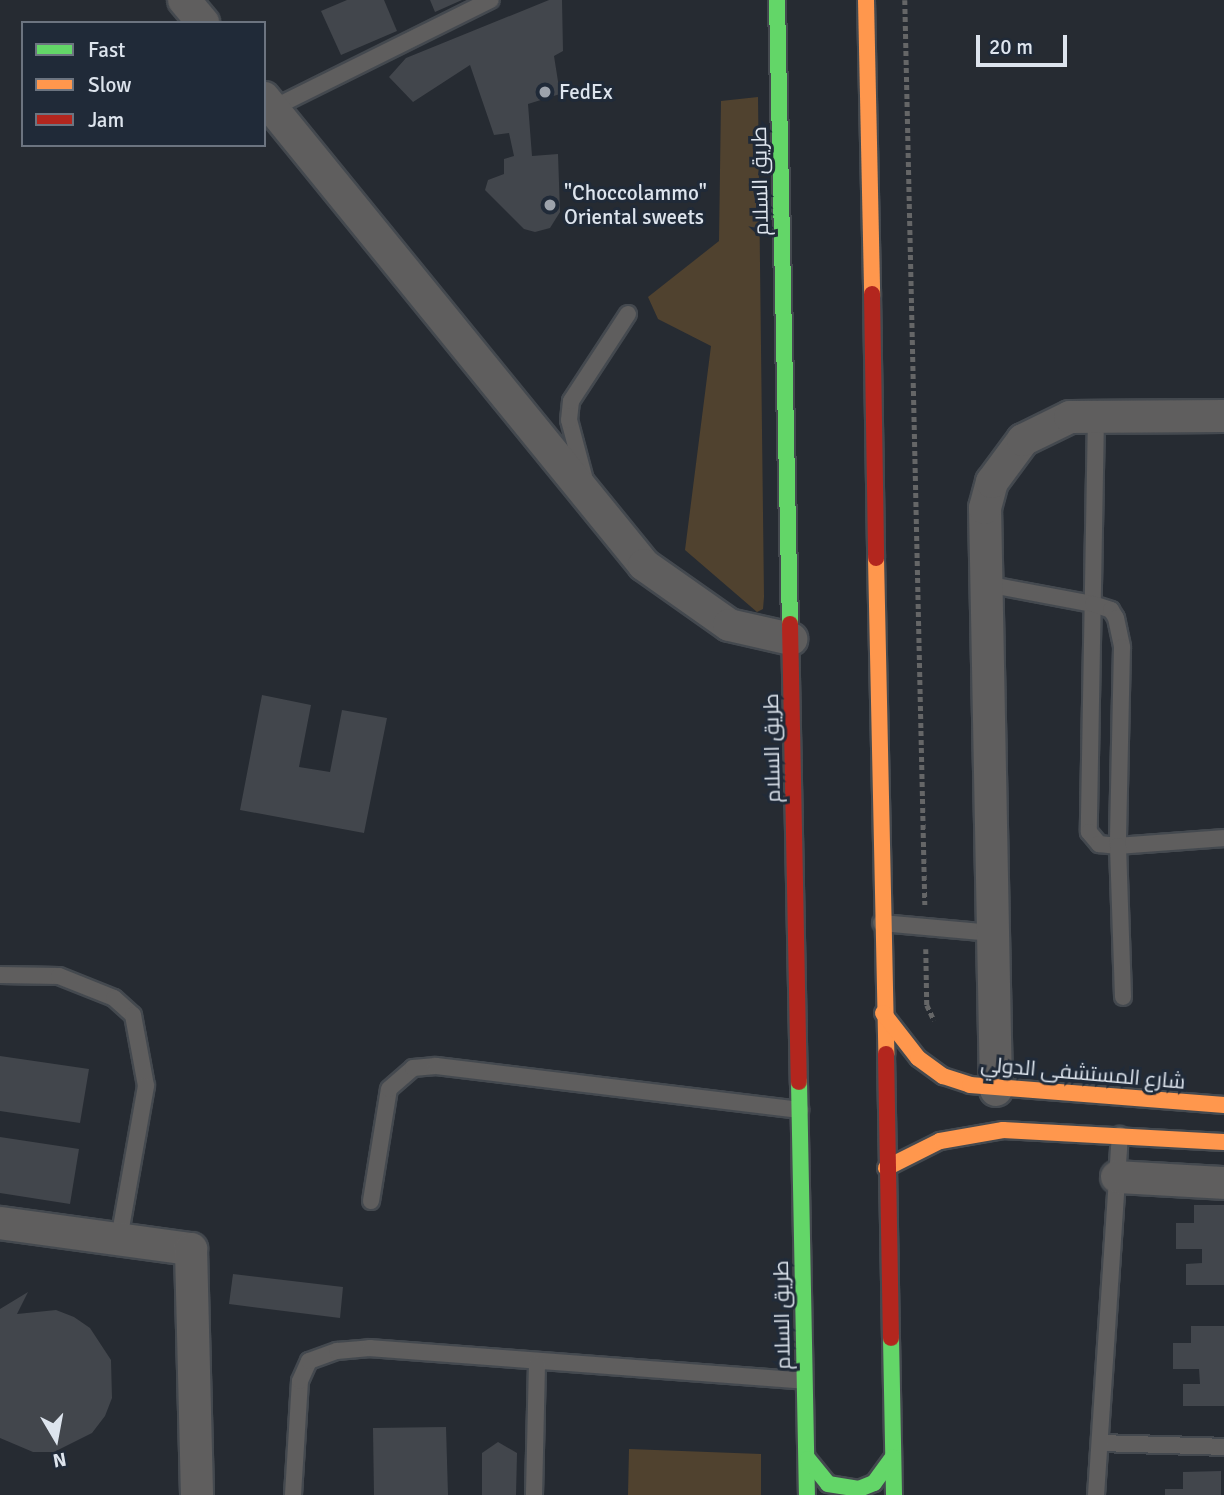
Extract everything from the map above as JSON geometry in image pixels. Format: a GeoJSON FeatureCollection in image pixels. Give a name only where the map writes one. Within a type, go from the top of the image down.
{"type":"FeatureCollection","features":[{"type":"Feature","properties":{"kind":"main road","name":"طريق السلام"},"geometry":{"type":"LineString","coordinates":[[777,0],[807,1495]]}},
{"type":"Feature","properties":{"kind":"main road"},"geometry":{"type":"LineString","coordinates":[[866,0],[881,923],[894,1495]]}},
{"type":"Feature","properties":{"kind":"main road","name":"شارع المستشفى الدولي"},"geometry":{"type":"LineString","coordinates":[[883,1013],[918,1058],[943,1076],[996,1090],[1224,1105]]}},
{"type":"Feature","properties":{"kind":"main road"},"geometry":{"type":"LineString","coordinates":[[886,1168],[911,1153],[971,1133],[1120,1135],[1224,1142]]}},
{"type":"Feature","properties":{"kind":"main road"},"geometry":{"type":"LineString","coordinates":[[808,1459],[828,1484],[859,1489],[886,1472],[893,1457]]}},
{"type":"Feature","properties":{"kind":"street"},"geometry":{"type":"LineString","coordinates":[[184,0],[201,21]]}},
{"type":"Feature","properties":{"kind":"street"},"geometry":{"type":"LineString","coordinates":[[268,103],[644,565],[703,610],[729,625],[791,639]]}},
{"type":"Feature","properties":{"kind":"street"},"geometry":{"type":"LineString","coordinates":[[996,1090],[985,508],[1005,460],[1045,426],[1097,415],[1224,416]]}},
{"type":"Feature","properties":{"kind":"street"},"geometry":{"type":"LineString","coordinates":[[1117,1177],[1224,1183]]}},
{"type":"Feature","properties":{"kind":"street"},"geometry":{"type":"LineString","coordinates":[[0,1223],[191,1250],[197,1495]]}},
{"type":"Feature","properties":{"kind":"lane"},"geometry":{"type":"LineString","coordinates":[[268,103],[491,0]]}},
{"type":"Feature","properties":{"kind":"lane"},"geometry":{"type":"LineString","coordinates":[[591,500],[569,411],[628,314]]}},
{"type":"Feature","properties":{"kind":"lane"},"geometry":{"type":"LineString","coordinates":[[1097,415],[1087,821],[1094,841],[1118,846],[1224,838]]}},
{"type":"Feature","properties":{"kind":"lane"},"geometry":{"type":"LineString","coordinates":[[986,584],[1093,604],[1111,610],[1122,647],[1118,846],[1123,997]]}},
{"type":"Feature","properties":{"kind":"lane"},"geometry":{"type":"LineString","coordinates":[[881,923],[993,933]]}},
{"type":"Feature","properties":{"kind":"lane"},"geometry":{"type":"LineString","coordinates":[[0,975],[60,976],[114,998],[133,1015],[146,1086],[119,1239]]}},
{"type":"Feature","properties":{"kind":"lane"},"geometry":{"type":"LineString","coordinates":[[371,1201],[389,1089],[413,1068],[436,1066],[800,1110]]}},
{"type":"Feature","properties":{"kind":"lane"},"geometry":{"type":"LineString","coordinates":[[1096,1495],[1120,1135]]}},
{"type":"Feature","properties":{"kind":"lane"},"geometry":{"type":"LineString","coordinates":[[293,1495],[300,1381],[309,1361],[337,1351],[370,1349],[537,1364],[804,1381]]}},
{"type":"Feature","properties":{"kind":"lane"},"geometry":{"type":"LineString","coordinates":[[534,1495],[537,1364]]}},
{"type":"Feature","properties":{"kind":"lane"},"geometry":{"type":"LineString","coordinates":[[1100,1443],[1224,1447]]}},
{"type":"Feature","properties":{"kind":"path"},"geometry":{"type":"LineString","coordinates":[[905,0],[928,1005],[936,1026]]}},
{"type":"Feature","properties":{"kind":"shaded area"},"geometry":{"type":"Polygon","coordinates":[[[758,97],[764,597],[763,609],[757,612],[685,550],[711,346],[658,319],[648,297],[719,241],[721,101],[758,97]]]}},
{"type":"Feature","properties":{"kind":"shaded area"},"geometry":{"type":"Polygon","coordinates":[[[629,1449],[761,1454],[761,1495],[628,1495],[629,1449]]]}},
{"type":"Feature","properties":{"kind":"building"},"geometry":{"type":"Polygon","coordinates":[[[347,0],[384,0],[397,31],[341,55],[321,11],[347,0]]]}},
{"type":"Feature","properties":{"kind":"building"},"geometry":{"type":"Polygon","coordinates":[[[430,0],[462,0],[435,12],[430,0]]]}},
{"type":"Feature","properties":{"kind":"building"},"geometry":{"type":"Polygon","coordinates":[[[549,0],[562,0],[563,51],[554,56],[560,94],[528,104],[532,156],[558,154],[560,212],[550,228],[535,232],[524,229],[485,190],[488,180],[504,174],[504,159],[514,156],[509,133],[494,135],[470,65],[413,102],[389,77],[406,58],[549,0]]]}},
{"type":"Feature","properties":{"kind":"building"},"geometry":{"type":"Polygon","coordinates":[[[262,695],[311,705],[299,767],[330,772],[342,710],[387,718],[364,833],[240,810],[262,695]]]}},
{"type":"Feature","properties":{"kind":"building"},"geometry":{"type":"Polygon","coordinates":[[[0,1056],[89,1069],[80,1123],[0,1111],[0,1056]]]}},
{"type":"Feature","properties":{"kind":"building"},"geometry":{"type":"Polygon","coordinates":[[[0,1137],[79,1149],[70,1204],[0,1193],[0,1137]]]}},
{"type":"Feature","properties":{"kind":"building"},"geometry":{"type":"Polygon","coordinates":[[[1194,1205],[1224,1205],[1224,1285],[1186,1285],[1186,1264],[1202,1263],[1202,1249],[1176,1249],[1176,1223],[1194,1223],[1194,1205]]]}},
{"type":"Feature","properties":{"kind":"building"},"geometry":{"type":"Polygon","coordinates":[[[233,1274],[343,1287],[340,1318],[229,1304],[233,1274]]]}},
{"type":"Feature","properties":{"kind":"building"},"geometry":{"type":"Polygon","coordinates":[[[28,1292],[17,1314],[56,1310],[74,1317],[90,1328],[111,1360],[112,1398],[105,1416],[92,1433],[54,1452],[33,1452],[0,1438],[0,1309],[28,1292]]]}},
{"type":"Feature","properties":{"kind":"building"},"geometry":{"type":"Polygon","coordinates":[[[1191,1326],[1224,1326],[1224,1406],[1183,1406],[1183,1384],[1200,1384],[1199,1369],[1173,1369],[1173,1343],[1191,1343],[1191,1326]]]}},
{"type":"Feature","properties":{"kind":"building"},"geometry":{"type":"Polygon","coordinates":[[[446,1427],[448,1495],[374,1495],[373,1428],[446,1427]]]}},
{"type":"Feature","properties":{"kind":"building"},"geometry":{"type":"Polygon","coordinates":[[[498,1442],[517,1453],[516,1495],[482,1495],[482,1453],[498,1442]]]}},
{"type":"Feature","properties":{"kind":"building"},"geometry":{"type":"Polygon","coordinates":[[[1221,1471],[1221,1495],[1165,1495],[1165,1489],[1183,1489],[1183,1472],[1221,1471]]]}},
{"type":"Feature","properties":{"kind":"traffic: fast"},"geometry":{"type":"LineString","coordinates":[[777,0],[790,624]]}},
{"type":"Feature","properties":{"kind":"traffic: fast"},"geometry":{"type":"LineString","coordinates":[[799,1082],[807,1495]]}},
{"type":"Feature","properties":{"kind":"traffic: fast"},"geometry":{"type":"LineString","coordinates":[[891,1338],[894,1495]]}},
{"type":"Feature","properties":{"kind":"traffic: fast"},"geometry":{"type":"LineString","coordinates":[[808,1459],[828,1484],[859,1489],[874,1483],[893,1457]]}},
{"type":"Feature","properties":{"kind":"traffic: slow"},"geometry":{"type":"LineString","coordinates":[[866,0],[872,294]]}},
{"type":"Feature","properties":{"kind":"traffic: slow"},"geometry":{"type":"LineString","coordinates":[[876,558],[886,1054]]}},
{"type":"Feature","properties":{"kind":"traffic: slow"},"geometry":{"type":"LineString","coordinates":[[883,1013],[918,1058],[943,1076],[970,1085],[1224,1105]]}},
{"type":"Feature","properties":{"kind":"traffic: slow"},"geometry":{"type":"LineString","coordinates":[[886,1168],[940,1141],[1003,1130],[1224,1142]]}},
{"type":"Feature","properties":{"kind":"traffic: jam"},"geometry":{"type":"LineString","coordinates":[[872,294],[876,558]]}},
{"type":"Feature","properties":{"kind":"traffic: jam"},"geometry":{"type":"LineString","coordinates":[[790,624],[799,1082]]}},
{"type":"Feature","properties":{"kind":"traffic: jam"},"geometry":{"type":"LineString","coordinates":[[886,1054],[891,1338]]}},
{"type":"Feature","properties":{"kind":"place","name":"FedEx"},"geometry":{"type":"Point","coordinates":[545,92]}},
{"type":"Feature","properties":{"kind":"place","name":"\"Choccolammo\" Oriental sweets"},"geometry":{"type":"Point","coordinates":[550,205]}}]}
